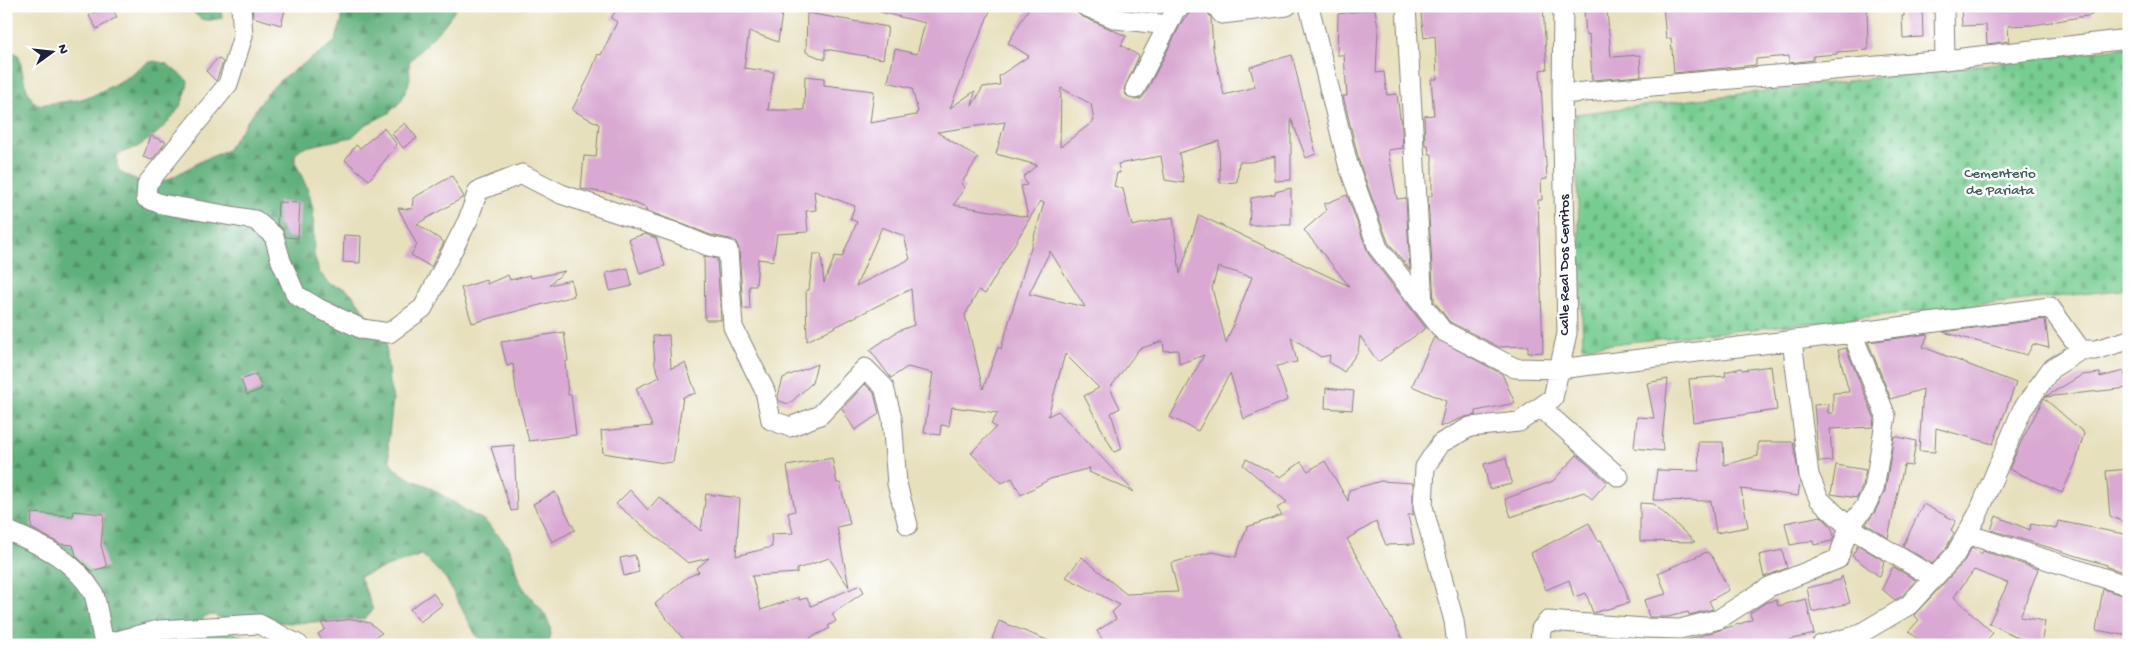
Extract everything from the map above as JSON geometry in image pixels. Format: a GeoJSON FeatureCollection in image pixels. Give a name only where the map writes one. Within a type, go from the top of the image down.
{"type":"FeatureCollection","features":[{"type":"Feature","properties":{"kind":"street"},"geometry":{"type":"LineString","coordinates":[[240,6],[243,36],[228,84],[147,184],[146,198],[161,204],[255,220],[274,236],[281,261],[296,295],[362,329],[389,333],[423,308],[468,220],[478,191],[522,174],[561,194],[674,232],[708,246],[728,250],[733,327],[766,391],[771,420],[790,427],[820,415],[865,368],[884,387],[892,418],[897,484],[908,525]]}},
{"type":"Feature","properties":{"kind":"street"},"geometry":{"type":"LineString","coordinates":[[1084,6],[1116,19],[1168,25]]}},
{"type":"Feature","properties":{"kind":"street"},"geometry":{"type":"LineString","coordinates":[[1135,89],[1176,8],[1182,6]]}},
{"type":"Feature","properties":{"kind":"street"},"geometry":{"type":"LineString","coordinates":[[1216,6],[1222,14],[1287,6]]}},
{"type":"Feature","properties":{"kind":"street"},"geometry":{"type":"LineString","coordinates":[[1309,6],[1348,164],[1378,248],[1443,332],[1515,368],[1559,369],[1852,333],[2050,306],[2081,350]]}},
{"type":"Feature","properties":{"kind":"street"},"geometry":{"type":"LineString","coordinates":[[1406,6],[1423,305]]}},
{"type":"Feature","properties":{"kind":"street","name":"Calle Real Dos Cerritos"},"geometry":{"type":"LineString","coordinates":[[1457,645],[1454,621],[1423,507],[1425,467],[1441,443],[1470,427],[1519,422],[1553,398],[1567,333],[1562,94],[1563,6]]}},
{"type":"Feature","properties":{"kind":"street"},"geometry":{"type":"LineString","coordinates":[[1944,6],[1945,60]]}},
{"type":"Feature","properties":{"kind":"street"},"geometry":{"type":"LineString","coordinates":[[1562,94],[1945,60],[2129,39]]}},
{"type":"Feature","properties":{"kind":"street"},"geometry":{"type":"LineString","coordinates":[[1540,645],[1541,628],[1548,621],[1680,629],[1719,619],[1769,588],[1838,559],[1849,527],[1865,508],[1874,489],[1886,416],[1852,333]]}},
{"type":"Feature","properties":{"kind":"street"},"geometry":{"type":"LineString","coordinates":[[1792,340],[1809,475],[1819,499],[1849,527],[1934,578]]}},
{"type":"Feature","properties":{"kind":"street"},"geometry":{"type":"LineString","coordinates":[[1821,645],[1854,640],[1909,606],[1955,555],[1978,514],[2022,410],[2051,369],[2081,350],[2095,350],[2129,340]]}},
{"type":"Feature","properties":{"kind":"street"},"geometry":{"type":"LineString","coordinates":[[1540,406],[1619,477]]}},
{"type":"Feature","properties":{"kind":"street"},"geometry":{"type":"LineString","coordinates":[[6,530],[42,545],[70,564],[94,594],[103,638],[113,642],[159,630],[259,624],[299,645]]}},
{"type":"Feature","properties":{"kind":"street"},"geometry":{"type":"LineString","coordinates":[[1967,534],[2129,586]]}},
{"type":"Feature","properties":{"kind":"green space"},"geometry":{"type":"Polygon","coordinates":[[[190,6],[221,6],[222,18],[203,20],[196,15],[190,6]]]}},
{"type":"Feature","properties":{"kind":"green space"},"geometry":{"type":"Polygon","coordinates":[[[339,6],[458,6],[444,25],[409,62],[410,78],[408,86],[401,101],[389,113],[365,125],[352,137],[301,148],[295,155],[295,162],[308,190],[313,209],[314,255],[319,272],[330,284],[345,289],[352,294],[367,315],[373,320],[386,342],[389,383],[393,399],[388,444],[390,461],[394,468],[410,479],[426,485],[483,520],[503,540],[512,555],[521,584],[547,618],[551,634],[549,643],[485,645],[477,637],[446,579],[422,555],[360,576],[373,610],[364,619],[296,623],[228,621],[214,615],[205,616],[201,622],[270,645],[6,645],[6,46],[19,56],[25,85],[32,100],[38,105],[92,96],[132,75],[147,63],[154,61],[167,64],[188,81],[186,91],[177,111],[163,128],[146,142],[117,157],[117,166],[121,173],[140,181],[155,183],[169,179],[203,160],[226,151],[269,91],[279,81],[335,42],[342,20],[339,6]]]}},
{"type":"Feature","properties":{"kind":"green space","name":"Cementerio de Pariata"},"geometry":{"type":"Polygon","coordinates":[[[2129,47],[2129,289],[1583,347],[1575,114],[2129,47]]]}},
{"type":"Feature","properties":{"kind":"building"},"geometry":{"type":"Polygon","coordinates":[[[104,6],[110,6],[117,17],[97,29],[89,16],[104,6]]]}},
{"type":"Feature","properties":{"kind":"building"},"geometry":{"type":"Polygon","coordinates":[[[252,6],[286,6],[281,25],[253,17],[252,6]]]}},
{"type":"Feature","properties":{"kind":"building"},"geometry":{"type":"Polygon","coordinates":[[[619,6],[783,6],[778,42],[749,31],[744,68],[774,72],[768,110],[804,110],[805,76],[824,78],[824,85],[874,91],[870,123],[916,115],[918,112],[912,88],[888,82],[895,49],[917,54],[925,23],[880,12],[881,6],[992,6],[950,108],[975,91],[972,106],[983,87],[1000,85],[999,76],[1029,56],[1008,43],[1030,6],[1069,6],[1081,16],[1126,36],[1121,45],[1139,56],[1124,89],[1126,95],[1135,100],[1141,99],[1145,94],[1183,20],[1196,6],[1205,6],[1211,18],[1213,49],[1224,95],[1255,87],[1250,67],[1292,55],[1316,154],[1306,158],[1291,118],[1291,180],[1275,181],[1275,156],[1250,162],[1239,162],[1237,182],[1220,183],[1219,141],[1179,153],[1184,183],[1165,180],[1161,156],[1118,164],[1120,173],[1117,173],[1114,186],[1123,189],[1132,226],[1173,217],[1180,274],[1199,215],[1349,286],[1304,230],[1326,211],[1324,204],[1347,195],[1369,255],[1426,328],[1378,362],[1360,336],[1358,351],[1344,372],[1329,362],[1330,355],[1321,357],[1291,337],[1297,362],[1276,366],[1288,400],[1244,419],[1230,373],[1198,431],[1170,417],[1204,355],[1179,364],[1178,350],[1164,351],[1163,341],[1139,349],[1110,388],[1120,408],[1111,413],[1122,449],[1114,452],[1084,396],[1099,388],[1065,354],[1048,416],[1058,411],[1134,492],[1089,472],[1090,468],[1050,479],[1021,495],[1012,478],[1002,483],[971,453],[996,427],[991,424],[998,413],[952,407],[949,426],[941,425],[940,435],[924,433],[933,373],[907,367],[891,378],[870,350],[898,331],[914,325],[911,289],[807,341],[806,290],[809,290],[813,254],[821,254],[824,283],[835,256],[842,257],[857,222],[850,219],[855,206],[814,191],[816,210],[806,211],[808,232],[777,234],[773,261],[758,259],[756,286],[749,286],[750,309],[743,309],[739,249],[736,242],[711,235],[645,210],[646,208],[613,194],[581,189],[584,156],[596,157],[599,124],[572,110],[589,77],[598,54],[601,55],[617,22],[611,18],[619,6]],[[1061,88],[1060,147],[1094,121],[1091,104],[1061,88]],[[1005,122],[937,132],[978,158],[961,184],[965,187],[954,205],[1028,217],[1021,186],[1027,185],[1023,177],[1037,165],[996,154],[1005,122]],[[1040,201],[985,294],[979,290],[965,315],[983,389],[998,347],[1001,349],[1044,203],[1040,201]],[[882,227],[856,286],[910,259],[904,236],[882,227]],[[1050,251],[1029,294],[1085,307],[1050,251]],[[1218,267],[1212,288],[1226,343],[1252,277],[1218,267]]]}},
{"type":"Feature","properties":{"kind":"building"},"geometry":{"type":"Polygon","coordinates":[[[1420,6],[1543,6],[1547,69],[1540,70],[1547,179],[1541,180],[1542,200],[1538,200],[1543,352],[1528,353],[1528,346],[1499,347],[1450,322],[1434,301],[1428,197],[1432,196],[1432,154],[1429,154],[1428,145],[1425,145],[1424,116],[1434,115],[1431,79],[1437,79],[1435,36],[1424,38],[1420,6]]]}},
{"type":"Feature","properties":{"kind":"building"},"geometry":{"type":"Polygon","coordinates":[[[1663,6],[1867,6],[1868,50],[1837,52],[1837,54],[1813,56],[1813,60],[1789,63],[1789,56],[1756,59],[1756,65],[1674,73],[1671,38],[1666,39],[1663,6]]]}},
{"type":"Feature","properties":{"kind":"building"},"geometry":{"type":"Polygon","coordinates":[[[1904,6],[1922,6],[1923,37],[1903,38],[1902,16],[1904,16],[1904,6]]]}},
{"type":"Feature","properties":{"kind":"building"},"geometry":{"type":"Polygon","coordinates":[[[1961,6],[2092,6],[2092,15],[2033,25],[2008,26],[2009,41],[1987,44],[1986,25],[1962,26],[1961,6]]]}},
{"type":"Feature","properties":{"kind":"building"},"geometry":{"type":"Polygon","coordinates":[[[1375,9],[1378,28],[1376,73],[1384,72],[1387,95],[1397,94],[1401,118],[1403,148],[1388,150],[1397,199],[1406,198],[1410,270],[1388,242],[1360,165],[1343,96],[1347,96],[1344,55],[1337,55],[1338,14],[1375,9]]]}},
{"type":"Feature","properties":{"kind":"building"},"geometry":{"type":"Polygon","coordinates":[[[1607,10],[1611,57],[1640,55],[1641,76],[1592,80],[1589,34],[1586,35],[1584,11],[1607,10]]]}},
{"type":"Feature","properties":{"kind":"building"},"geometry":{"type":"Polygon","coordinates":[[[807,13],[888,27],[883,59],[825,49],[825,60],[806,52],[807,13]]]}},
{"type":"Feature","properties":{"kind":"building"},"geometry":{"type":"Polygon","coordinates":[[[218,58],[223,62],[216,81],[206,71],[218,58]]]}},
{"type":"Feature","properties":{"kind":"building"},"geometry":{"type":"Polygon","coordinates":[[[405,123],[417,138],[403,148],[392,134],[405,123]]]}},
{"type":"Feature","properties":{"kind":"building"},"geometry":{"type":"Polygon","coordinates":[[[384,128],[397,145],[369,180],[345,160],[356,145],[360,148],[384,128]]]}},
{"type":"Feature","properties":{"kind":"building"},"geometry":{"type":"Polygon","coordinates":[[[151,136],[166,142],[152,160],[143,157],[151,136]]]}},
{"type":"Feature","properties":{"kind":"building"},"geometry":{"type":"Polygon","coordinates":[[[452,176],[464,197],[417,224],[444,242],[431,267],[411,255],[417,245],[398,208],[412,209],[413,198],[452,176]]]}},
{"type":"Feature","properties":{"kind":"building"},"geometry":{"type":"Polygon","coordinates":[[[1291,188],[1291,225],[1249,225],[1251,198],[1275,194],[1275,192],[1291,188]]]}},
{"type":"Feature","properties":{"kind":"building"},"geometry":{"type":"Polygon","coordinates":[[[278,202],[300,203],[298,238],[286,237],[282,228],[277,224],[278,202]]]}},
{"type":"Feature","properties":{"kind":"building"},"geometry":{"type":"Polygon","coordinates":[[[645,234],[656,238],[665,266],[640,274],[629,239],[645,234]]]}},
{"type":"Feature","properties":{"kind":"building"},"geometry":{"type":"Polygon","coordinates":[[[344,235],[361,236],[360,263],[343,262],[344,235]]]}},
{"type":"Feature","properties":{"kind":"building"},"geometry":{"type":"Polygon","coordinates":[[[704,256],[717,259],[721,320],[705,320],[704,256]]]}},
{"type":"Feature","properties":{"kind":"building"},"geometry":{"type":"Polygon","coordinates":[[[628,268],[632,286],[610,291],[606,273],[628,268]]]}},
{"type":"Feature","properties":{"kind":"building"},"geometry":{"type":"Polygon","coordinates":[[[565,271],[549,285],[571,280],[574,296],[472,323],[461,288],[486,280],[487,284],[508,275],[510,280],[530,275],[531,278],[565,271]]]}},
{"type":"Feature","properties":{"kind":"building"},"geometry":{"type":"Polygon","coordinates":[[[2045,319],[2049,348],[2033,344],[2027,355],[1943,332],[2045,319]]]}},
{"type":"Feature","properties":{"kind":"building"},"geometry":{"type":"Polygon","coordinates":[[[564,332],[568,361],[565,362],[568,395],[571,395],[576,435],[529,441],[516,390],[513,364],[507,366],[501,342],[564,332]]]}},
{"type":"Feature","properties":{"kind":"building"},"geometry":{"type":"Polygon","coordinates":[[[1928,334],[1923,347],[2016,383],[1993,444],[1936,428],[1935,452],[1919,451],[1923,389],[1891,399],[1868,342],[1928,334]]]}},
{"type":"Feature","properties":{"kind":"building"},"geometry":{"type":"Polygon","coordinates":[[[669,335],[671,368],[685,363],[696,393],[683,397],[673,462],[664,463],[603,453],[601,431],[652,426],[636,388],[660,377],[655,365],[653,336],[669,335]]]}},
{"type":"Feature","properties":{"kind":"building"},"geometry":{"type":"Polygon","coordinates":[[[1434,337],[1502,374],[1515,403],[1476,411],[1476,415],[1465,417],[1440,427],[1446,401],[1412,386],[1434,337]]]}},
{"type":"Feature","properties":{"kind":"building"},"geometry":{"type":"Polygon","coordinates":[[[1846,348],[1874,417],[1873,427],[1830,429],[1832,461],[1819,462],[1814,405],[1828,404],[1828,413],[1833,413],[1833,393],[1849,392],[1838,350],[1846,348]]]}},
{"type":"Feature","properties":{"kind":"building"},"geometry":{"type":"Polygon","coordinates":[[[817,364],[812,383],[789,404],[779,401],[778,397],[783,378],[817,364]]]}},
{"type":"Feature","properties":{"kind":"building"},"geometry":{"type":"Polygon","coordinates":[[[1771,366],[1777,410],[1693,422],[1689,379],[1726,376],[1725,372],[1741,368],[1742,370],[1771,366]]]}},
{"type":"Feature","properties":{"kind":"building"},"geometry":{"type":"Polygon","coordinates":[[[2124,371],[2128,388],[2045,397],[2082,375],[2100,373],[2100,377],[2124,371]]]}},
{"type":"Feature","properties":{"kind":"building"},"geometry":{"type":"Polygon","coordinates":[[[256,374],[262,389],[247,395],[241,380],[256,374]]]}},
{"type":"Feature","properties":{"kind":"building"},"geometry":{"type":"Polygon","coordinates":[[[1668,379],[1662,440],[1663,451],[1634,448],[1637,417],[1654,418],[1647,383],[1668,379]]]}},
{"type":"Feature","properties":{"kind":"building"},"geometry":{"type":"Polygon","coordinates":[[[865,384],[874,393],[879,414],[855,430],[842,409],[865,384]]]}},
{"type":"Feature","properties":{"kind":"building"},"geometry":{"type":"Polygon","coordinates":[[[1326,388],[1354,391],[1352,410],[1325,408],[1326,388]]]}},
{"type":"Feature","properties":{"kind":"building"},"geometry":{"type":"Polygon","coordinates":[[[2044,398],[2084,433],[2076,462],[2062,493],[2009,469],[2044,398]]]}},
{"type":"Feature","properties":{"kind":"building"},"geometry":{"type":"Polygon","coordinates":[[[1894,436],[1916,441],[1912,466],[1904,465],[1888,538],[1866,524],[1875,512],[1885,491],[1894,436]]]}},
{"type":"Feature","properties":{"kind":"building"},"geometry":{"type":"Polygon","coordinates":[[[1698,442],[1723,442],[1724,465],[1758,456],[1758,442],[1793,442],[1800,483],[1798,496],[1741,489],[1748,527],[1716,533],[1711,501],[1653,500],[1657,470],[1699,471],[1698,442]]]}},
{"type":"Feature","properties":{"kind":"building"},"geometry":{"type":"Polygon","coordinates":[[[514,445],[517,510],[511,511],[491,447],[514,445]]]}},
{"type":"Feature","properties":{"kind":"building"},"geometry":{"type":"Polygon","coordinates":[[[1577,455],[1607,482],[1592,499],[1584,492],[1511,517],[1505,499],[1553,481],[1577,455]]]}},
{"type":"Feature","properties":{"kind":"building"},"geometry":{"type":"Polygon","coordinates":[[[832,458],[837,483],[840,483],[850,524],[837,527],[849,587],[829,558],[797,569],[797,573],[752,576],[761,610],[799,597],[799,600],[807,598],[811,606],[860,585],[864,592],[832,614],[836,621],[828,626],[830,628],[810,638],[814,645],[688,645],[655,604],[686,578],[699,572],[696,569],[709,558],[688,563],[616,504],[630,490],[648,510],[659,497],[701,531],[706,494],[740,498],[736,556],[772,547],[771,534],[793,533],[788,513],[795,511],[787,466],[832,458]]]}},
{"type":"Feature","properties":{"kind":"building"},"geometry":{"type":"Polygon","coordinates":[[[1506,458],[1512,484],[1489,489],[1484,464],[1506,458]]]}},
{"type":"Feature","properties":{"kind":"building"},"geometry":{"type":"Polygon","coordinates":[[[1246,459],[1281,477],[1301,462],[1308,471],[1325,461],[1348,501],[1349,490],[1381,481],[1413,483],[1413,515],[1408,515],[1414,544],[1386,545],[1376,522],[1347,539],[1406,645],[1106,645],[1097,631],[1116,619],[1112,612],[1120,605],[1066,577],[1082,557],[1126,594],[1178,592],[1171,563],[1212,552],[1236,557],[1247,527],[1282,515],[1277,508],[1287,502],[1243,465],[1246,459]]]}},
{"type":"Feature","properties":{"kind":"building"},"geometry":{"type":"Polygon","coordinates":[[[1836,465],[1866,470],[1863,485],[1857,498],[1831,494],[1836,465]]]}},
{"type":"Feature","properties":{"kind":"building"},"geometry":{"type":"Polygon","coordinates":[[[2129,469],[2129,524],[2110,516],[2106,471],[2129,469]]]}},
{"type":"Feature","properties":{"kind":"building"},"geometry":{"type":"Polygon","coordinates":[[[555,492],[575,530],[552,542],[533,504],[555,492]]]}},
{"type":"Feature","properties":{"kind":"building"},"geometry":{"type":"Polygon","coordinates":[[[1640,503],[1654,504],[1695,542],[1640,541],[1640,503]]]}},
{"type":"Feature","properties":{"kind":"building"},"geometry":{"type":"Polygon","coordinates":[[[1923,504],[1956,521],[1951,530],[1954,533],[1946,548],[1932,564],[1903,546],[1923,504]]]}},
{"type":"Feature","properties":{"kind":"building"},"geometry":{"type":"Polygon","coordinates":[[[74,511],[104,514],[101,545],[107,567],[91,571],[76,556],[73,545],[60,544],[31,528],[32,513],[73,516],[74,511]]]}},
{"type":"Feature","properties":{"kind":"building"},"geometry":{"type":"Polygon","coordinates":[[[1821,516],[1831,526],[1834,537],[1832,541],[1814,545],[1813,541],[1790,545],[1785,523],[1821,516]]]}},
{"type":"Feature","properties":{"kind":"building"},"geometry":{"type":"Polygon","coordinates":[[[1996,516],[2030,530],[2031,524],[2056,529],[2058,521],[2129,535],[2124,572],[2107,567],[2107,565],[1991,530],[1996,516]]]}},
{"type":"Feature","properties":{"kind":"building"},"geometry":{"type":"Polygon","coordinates":[[[1589,523],[1598,541],[1601,540],[1625,589],[1629,603],[1593,613],[1586,593],[1574,597],[1569,580],[1546,590],[1531,553],[1589,523]]]}},
{"type":"Feature","properties":{"kind":"building"},"geometry":{"type":"Polygon","coordinates":[[[1858,545],[1884,561],[1880,577],[1852,556],[1858,545]]]}},
{"type":"Feature","properties":{"kind":"building"},"geometry":{"type":"Polygon","coordinates":[[[1972,547],[1981,554],[1983,551],[2038,569],[2020,617],[2045,621],[2041,645],[2029,643],[1989,623],[2008,583],[1974,570],[1954,597],[1993,633],[1982,645],[1924,645],[1909,631],[1919,620],[1914,615],[1963,563],[1972,547]]]}},
{"type":"Feature","properties":{"kind":"building"},"geometry":{"type":"Polygon","coordinates":[[[1782,550],[1787,568],[1764,577],[1759,555],[1782,550]]]}},
{"type":"Feature","properties":{"kind":"building"},"geometry":{"type":"Polygon","coordinates":[[[1707,552],[1713,558],[1729,590],[1709,601],[1713,609],[1689,615],[1688,612],[1668,617],[1649,617],[1644,600],[1666,594],[1658,573],[1707,552]]]}},
{"type":"Feature","properties":{"kind":"building"},"geometry":{"type":"Polygon","coordinates":[[[635,555],[639,572],[624,576],[620,558],[635,555]]]}},
{"type":"Feature","properties":{"kind":"building"},"geometry":{"type":"Polygon","coordinates":[[[1893,567],[1916,580],[1902,596],[1895,600],[1882,589],[1893,567]]]}},
{"type":"Feature","properties":{"kind":"building"},"geometry":{"type":"Polygon","coordinates":[[[1842,576],[1850,603],[1812,612],[1807,588],[1840,580],[1842,576]]]}},
{"type":"Feature","properties":{"kind":"building"},"geometry":{"type":"Polygon","coordinates":[[[2103,589],[2129,597],[2129,636],[2096,630],[2103,589]]]}},
{"type":"Feature","properties":{"kind":"building"},"geometry":{"type":"Polygon","coordinates":[[[433,593],[442,605],[420,622],[410,609],[433,593]]]}},
{"type":"Feature","properties":{"kind":"building"},"geometry":{"type":"Polygon","coordinates":[[[1806,599],[1814,634],[1768,645],[1685,645],[1684,641],[1752,620],[1750,613],[1765,603],[1776,600],[1778,606],[1806,599]]]}},
{"type":"Feature","properties":{"kind":"building"},"geometry":{"type":"Polygon","coordinates":[[[353,619],[370,623],[382,633],[363,645],[325,645],[318,634],[325,629],[321,623],[353,619]]]}},
{"type":"Feature","properties":{"kind":"building"},"geometry":{"type":"Polygon","coordinates":[[[999,621],[1057,645],[1005,645],[992,639],[999,621]]]}}]}
